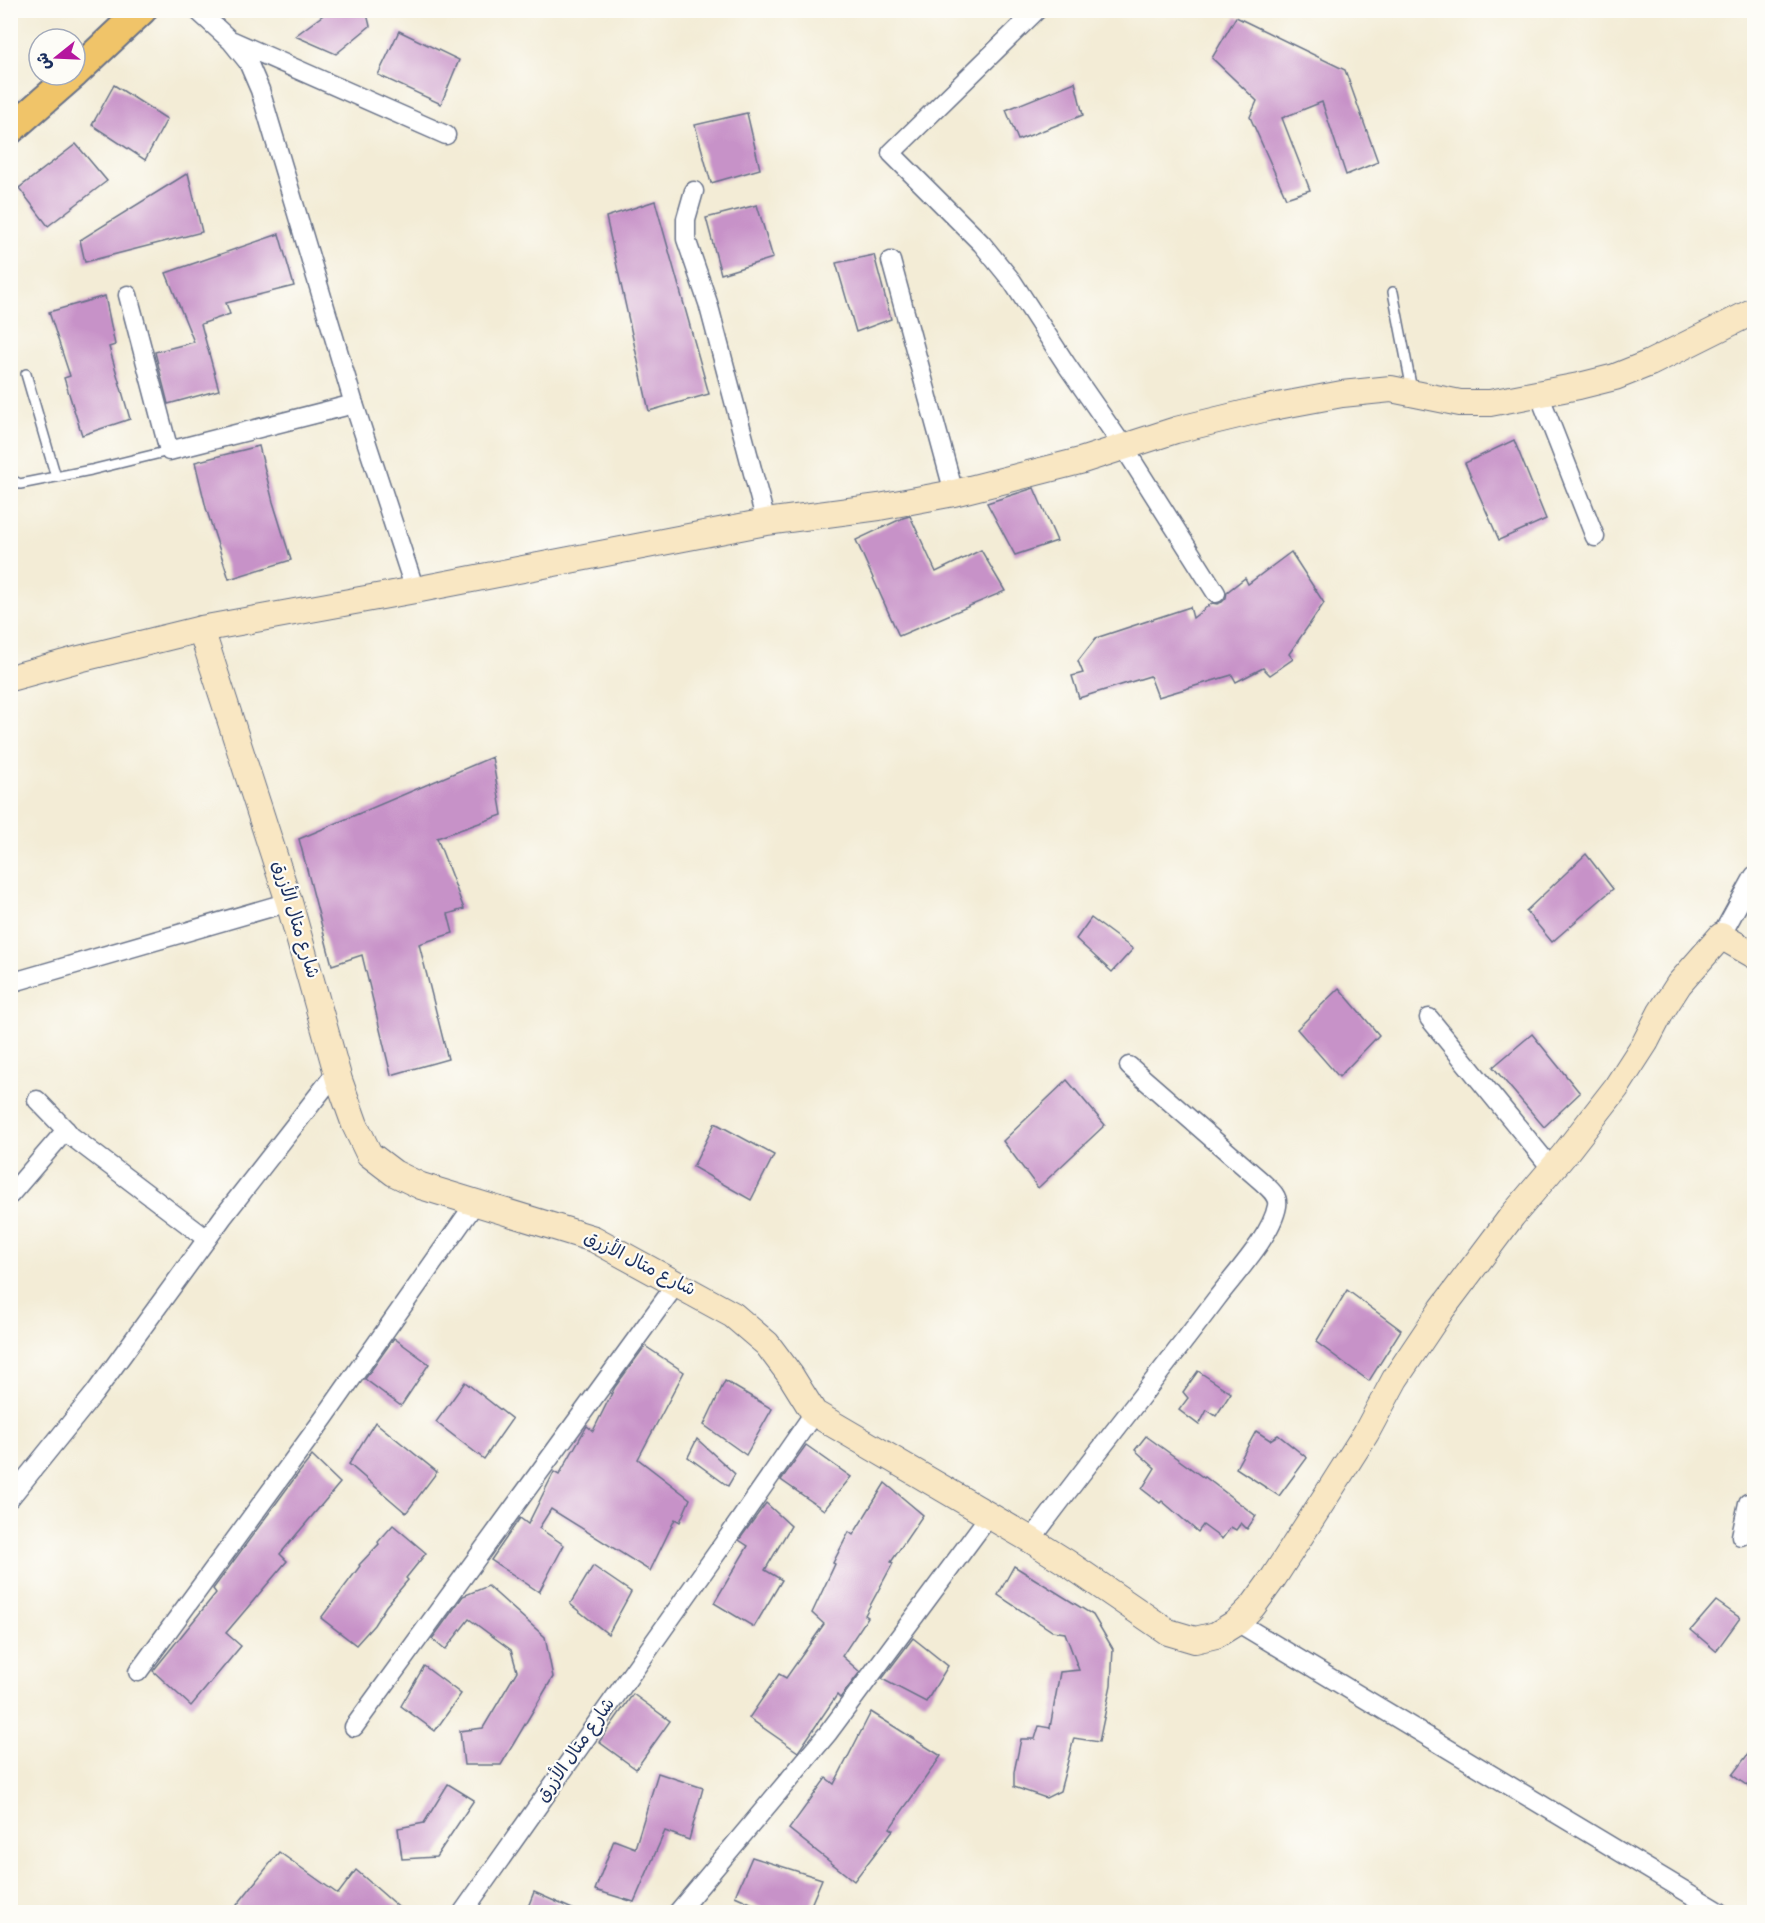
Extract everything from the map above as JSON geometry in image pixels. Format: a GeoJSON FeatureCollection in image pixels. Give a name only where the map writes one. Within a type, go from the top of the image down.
{"type":"FeatureCollection","features":[{"type":"Feature","properties":{"kind":"main road"},"geometry":{"type":"LineString","coordinates":[[87,62],[142,10]]}},
{"type":"Feature","properties":{"kind":"main road"},"geometry":{"type":"LineString","coordinates":[[10,130],[59,87]]}},
{"type":"Feature","properties":{"kind":"street"},"geometry":{"type":"LineString","coordinates":[[197,10],[231,41],[248,62],[260,90],[354,404],[415,590]]}},
{"type":"Feature","properties":{"kind":"street"},"geometry":{"type":"LineString","coordinates":[[1036,10],[891,153],[982,244],[1012,281],[1123,446],[1216,593]]}},
{"type":"Feature","properties":{"kind":"street"},"geometry":{"type":"LineString","coordinates":[[231,41],[446,135]]}},
{"type":"Feature","properties":{"kind":"street"},"geometry":{"type":"LineString","coordinates":[[694,191],[686,219],[686,239],[708,303],[766,522]]}},
{"type":"Feature","properties":{"kind":"street"},"geometry":{"type":"LineString","coordinates":[[891,261],[954,493]]}},
{"type":"Feature","properties":{"kind":"street"},"geometry":{"type":"LineString","coordinates":[[128,295],[169,451],[354,404]]}},
{"type":"Feature","properties":{"kind":"street"},"geometry":{"type":"LineString","coordinates":[[10,678],[201,629],[766,522],[879,507],[954,493],[1080,461],[1176,430],[1332,396],[1391,389],[1460,403],[1490,403],[1579,386],[1650,363],[1755,311]]}},
{"type":"Feature","properties":{"kind":"street"},"geometry":{"type":"LineString","coordinates":[[1539,394],[1595,537]]}},
{"type":"Feature","properties":{"kind":"street","name":"شارع متال الأزرق"},"geometry":{"type":"LineString","coordinates":[[201,629],[289,902],[337,1071],[355,1125],[369,1154],[394,1173],[421,1186],[594,1239],[734,1315],[767,1344],[791,1376],[814,1413],[720,1550],[463,1912]]}},
{"type":"Feature","properties":{"kind":"street"},"geometry":{"type":"LineString","coordinates":[[814,1413],[1031,1540],[1168,1632],[1196,1640],[1216,1635],[1237,1622],[1253,1606],[1275,1577],[1366,1433],[1395,1379],[1442,1309],[1512,1216],[1616,1088],[1679,984],[1721,936],[1755,876]]}},
{"type":"Feature","properties":{"kind":"street"},"geometry":{"type":"LineString","coordinates":[[17,981],[289,902]]}},
{"type":"Feature","properties":{"kind":"street"},"geometry":{"type":"LineString","coordinates":[[1721,936],[1755,955]]}},
{"type":"Feature","properties":{"kind":"street"},"geometry":{"type":"LineString","coordinates":[[1429,1018],[1552,1169]]}},
{"type":"Feature","properties":{"kind":"street"},"geometry":{"type":"LineString","coordinates":[[1031,1540],[1083,1469],[1157,1377],[1263,1237],[1277,1206],[1277,1198],[1261,1181],[1129,1066]]}},
{"type":"Feature","properties":{"kind":"street"},"geometry":{"type":"LineString","coordinates":[[10,1498],[94,1394],[207,1239],[337,1071]]}},
{"type":"Feature","properties":{"kind":"street"},"geometry":{"type":"LineString","coordinates":[[37,1100],[71,1136],[207,1239]]}},
{"type":"Feature","properties":{"kind":"street"},"geometry":{"type":"LineString","coordinates":[[10,1195],[66,1130]]}},
{"type":"Feature","properties":{"kind":"street"},"geometry":{"type":"LineString","coordinates":[[138,1672],[324,1418],[476,1202]]}},
{"type":"Feature","properties":{"kind":"street"},"geometry":{"type":"LineString","coordinates":[[354,1727],[677,1283]]}},
{"type":"Feature","properties":{"kind":"street"},"geometry":{"type":"LineString","coordinates":[[1741,1536],[1748,1503],[1755,1503]]}},
{"type":"Feature","properties":{"kind":"street"},"geometry":{"type":"LineString","coordinates":[[678,1912],[828,1733],[989,1516]]}},
{"type":"Feature","properties":{"kind":"street"},"geometry":{"type":"LineString","coordinates":[[1237,1622],[1720,1912]]}},
{"type":"Feature","properties":{"kind":"lane"},"geometry":{"type":"LineString","coordinates":[[1393,292],[1412,393]]}},
{"type":"Feature","properties":{"kind":"lane"},"geometry":{"type":"LineString","coordinates":[[26,374],[56,477]]}},
{"type":"Feature","properties":{"kind":"lane"},"geometry":{"type":"LineString","coordinates":[[10,479],[20,484],[169,451]]}},
{"type":"Feature","properties":{"kind":"building"},"geometry":{"type":"Polygon","coordinates":[[[330,10],[366,10],[370,26],[336,54],[295,36],[330,10]]]}},
{"type":"Feature","properties":{"kind":"building"},"geometry":{"type":"Polygon","coordinates":[[[1236,17],[1345,70],[1378,162],[1346,175],[1322,102],[1282,118],[1310,190],[1286,198],[1250,117],[1257,101],[1212,58],[1236,17]]]}},
{"type":"Feature","properties":{"kind":"building"},"geometry":{"type":"Polygon","coordinates":[[[399,31],[459,60],[441,104],[378,75],[399,31]]]}},
{"type":"Feature","properties":{"kind":"building"},"geometry":{"type":"Polygon","coordinates":[[[1075,82],[1083,115],[1018,140],[1006,110],[1075,82]]]}},
{"type":"Feature","properties":{"kind":"building"},"geometry":{"type":"Polygon","coordinates":[[[114,85],[167,119],[145,160],[92,125],[114,85]]]}},
{"type":"Feature","properties":{"kind":"building"},"geometry":{"type":"Polygon","coordinates":[[[747,113],[760,169],[711,183],[695,125],[747,113]]]}},
{"type":"Feature","properties":{"kind":"building"},"geometry":{"type":"Polygon","coordinates":[[[76,144],[107,181],[48,226],[19,188],[76,144]]]}},
{"type":"Feature","properties":{"kind":"building"},"geometry":{"type":"Polygon","coordinates":[[[188,173],[202,232],[85,262],[80,240],[188,173]]]}},
{"type":"Feature","properties":{"kind":"building"},"geometry":{"type":"Polygon","coordinates":[[[655,201],[709,394],[649,411],[606,217],[655,201]]]}},
{"type":"Feature","properties":{"kind":"building"},"geometry":{"type":"Polygon","coordinates":[[[757,205],[773,258],[721,274],[706,218],[757,205]]]}},
{"type":"Feature","properties":{"kind":"building"},"geometry":{"type":"Polygon","coordinates":[[[279,234],[294,286],[226,303],[230,314],[201,324],[219,390],[168,404],[155,352],[194,342],[166,273],[279,234]]]}},
{"type":"Feature","properties":{"kind":"building"},"geometry":{"type":"Polygon","coordinates":[[[874,255],[891,319],[856,332],[836,263],[874,255]]]}},
{"type":"Feature","properties":{"kind":"building"},"geometry":{"type":"Polygon","coordinates":[[[105,296],[115,345],[109,347],[130,419],[82,435],[64,378],[70,376],[49,312],[105,296]]]}},
{"type":"Feature","properties":{"kind":"building"},"geometry":{"type":"Polygon","coordinates":[[[1514,440],[1546,519],[1499,540],[1465,463],[1514,440]]]}},
{"type":"Feature","properties":{"kind":"building"},"geometry":{"type":"Polygon","coordinates":[[[259,446],[291,560],[229,579],[206,508],[195,462],[259,446]]]}},
{"type":"Feature","properties":{"kind":"building"},"geometry":{"type":"Polygon","coordinates":[[[1034,488],[1057,541],[1015,555],[987,503],[1034,488]]]}},
{"type":"Feature","properties":{"kind":"building"},"geometry":{"type":"Polygon","coordinates":[[[910,516],[936,572],[981,550],[1005,591],[899,636],[856,540],[910,516]]]}},
{"type":"Feature","properties":{"kind":"building"},"geometry":{"type":"Polygon","coordinates":[[[1291,552],[1324,603],[1289,654],[1293,659],[1270,675],[1263,668],[1236,682],[1232,675],[1158,697],[1150,676],[1079,698],[1072,676],[1083,673],[1078,661],[1096,638],[1190,607],[1193,618],[1212,603],[1222,602],[1227,592],[1245,578],[1248,584],[1291,552]]]}},
{"type":"Feature","properties":{"kind":"building"},"geometry":{"type":"Polygon","coordinates":[[[492,757],[502,815],[437,838],[464,909],[448,914],[453,933],[419,944],[448,1059],[391,1075],[362,955],[332,965],[299,839],[492,757]]]}},
{"type":"Feature","properties":{"kind":"building"},"geometry":{"type":"Polygon","coordinates":[[[1586,854],[1613,889],[1552,942],[1526,911],[1586,854]]]}},
{"type":"Feature","properties":{"kind":"building"},"geometry":{"type":"Polygon","coordinates":[[[1091,918],[1133,949],[1112,972],[1076,939],[1091,918]]]}},
{"type":"Feature","properties":{"kind":"building"},"geometry":{"type":"Polygon","coordinates":[[[1339,988],[1379,1035],[1339,1077],[1297,1029],[1339,988]]]}},
{"type":"Feature","properties":{"kind":"building"},"geometry":{"type":"Polygon","coordinates":[[[1532,1034],[1580,1093],[1544,1127],[1493,1067],[1532,1034]]]}},
{"type":"Feature","properties":{"kind":"building"},"geometry":{"type":"Polygon","coordinates":[[[1067,1080],[1105,1125],[1038,1188],[1003,1141],[1067,1080]]]}},
{"type":"Feature","properties":{"kind":"building"},"geometry":{"type":"Polygon","coordinates":[[[715,1123],[774,1155],[751,1200],[693,1167],[715,1123]]]}},
{"type":"Feature","properties":{"kind":"building"},"geometry":{"type":"Polygon","coordinates":[[[1347,1290],[1401,1330],[1369,1381],[1316,1342],[1347,1290]]]}},
{"type":"Feature","properties":{"kind":"building"},"geometry":{"type":"Polygon","coordinates":[[[394,1338],[429,1364],[401,1406],[365,1379],[394,1338]]]}},
{"type":"Feature","properties":{"kind":"building"},"geometry":{"type":"Polygon","coordinates":[[[645,1346],[684,1372],[638,1459],[690,1499],[680,1522],[675,1519],[650,1571],[551,1509],[539,1528],[564,1545],[539,1592],[491,1560],[520,1518],[528,1524],[554,1472],[559,1475],[587,1426],[593,1431],[615,1387],[645,1346]]]}},
{"type":"Feature","properties":{"kind":"building"},"geometry":{"type":"Polygon","coordinates":[[[1198,1371],[1231,1393],[1216,1416],[1207,1410],[1199,1425],[1179,1410],[1188,1398],[1183,1392],[1198,1371]]]}},
{"type":"Feature","properties":{"kind":"building"},"geometry":{"type":"Polygon","coordinates":[[[725,1381],[772,1409],[746,1455],[704,1425],[725,1381]]]}},
{"type":"Feature","properties":{"kind":"building"},"geometry":{"type":"Polygon","coordinates":[[[465,1382],[512,1419],[484,1459],[436,1422],[465,1382]]]}},
{"type":"Feature","properties":{"kind":"building"},"geometry":{"type":"Polygon","coordinates":[[[375,1422],[437,1472],[406,1513],[349,1464],[375,1422]]]}},
{"type":"Feature","properties":{"kind":"building"},"geometry":{"type":"Polygon","coordinates":[[[1256,1431],[1270,1440],[1278,1435],[1307,1458],[1279,1496],[1236,1468],[1256,1431]]]}},
{"type":"Feature","properties":{"kind":"building"},"geometry":{"type":"Polygon","coordinates":[[[1146,1436],[1256,1516],[1247,1529],[1241,1523],[1236,1530],[1231,1527],[1222,1539],[1203,1525],[1198,1532],[1162,1501],[1160,1503],[1142,1489],[1155,1468],[1135,1450],[1146,1436]]]}},
{"type":"Feature","properties":{"kind":"building"},"geometry":{"type":"Polygon","coordinates":[[[697,1439],[735,1474],[728,1486],[688,1457],[697,1439]]]}},
{"type":"Feature","properties":{"kind":"building"},"geometry":{"type":"Polygon","coordinates":[[[806,1445],[851,1477],[824,1510],[781,1480],[806,1445]]]}},
{"type":"Feature","properties":{"kind":"building"},"geometry":{"type":"Polygon","coordinates":[[[312,1456],[340,1483],[280,1554],[287,1561],[226,1633],[241,1646],[191,1706],[153,1671],[216,1593],[213,1589],[312,1456]]]}},
{"type":"Feature","properties":{"kind":"building"},"geometry":{"type":"Polygon","coordinates":[[[885,1483],[923,1515],[891,1562],[893,1563],[865,1615],[868,1617],[842,1656],[860,1672],[840,1698],[837,1695],[798,1752],[749,1718],[779,1674],[786,1678],[824,1624],[812,1613],[835,1564],[833,1563],[849,1532],[853,1535],[885,1483]]]}},
{"type":"Feature","properties":{"kind":"building"},"geometry":{"type":"Polygon","coordinates":[[[766,1503],[791,1526],[765,1570],[782,1580],[754,1627],[714,1603],[748,1546],[739,1540],[766,1503]]]}},
{"type":"Feature","properties":{"kind":"building"},"geometry":{"type":"Polygon","coordinates":[[[393,1525],[426,1553],[374,1625],[356,1645],[321,1618],[359,1565],[393,1525]]]}},
{"type":"Feature","properties":{"kind":"building"},"geometry":{"type":"Polygon","coordinates":[[[593,1566],[631,1592],[608,1634],[570,1604],[593,1566]]]}},
{"type":"Feature","properties":{"kind":"building"},"geometry":{"type":"Polygon","coordinates":[[[1014,1566],[1093,1615],[1113,1649],[1111,1685],[1099,1742],[1074,1738],[1060,1791],[1046,1798],[1014,1787],[1014,1772],[1021,1739],[1035,1739],[1039,1726],[1050,1728],[1060,1672],[1079,1670],[1065,1633],[1052,1631],[998,1595],[1014,1566]]]}},
{"type":"Feature","properties":{"kind":"building"},"geometry":{"type":"Polygon","coordinates":[[[488,1586],[545,1637],[553,1677],[501,1765],[464,1765],[460,1731],[483,1728],[517,1671],[511,1650],[469,1619],[445,1650],[432,1639],[463,1596],[488,1586]]]}},
{"type":"Feature","properties":{"kind":"building"},"geometry":{"type":"Polygon","coordinates":[[[1716,1601],[1740,1618],[1716,1651],[1691,1630],[1716,1601]]]}},
{"type":"Feature","properties":{"kind":"building"},"geometry":{"type":"Polygon","coordinates":[[[913,1638],[948,1666],[926,1702],[882,1679],[913,1638]]]}},
{"type":"Feature","properties":{"kind":"building"},"geometry":{"type":"Polygon","coordinates":[[[424,1666],[461,1694],[435,1731],[401,1706],[424,1666]]]}},
{"type":"Feature","properties":{"kind":"building"},"geometry":{"type":"Polygon","coordinates":[[[633,1694],[670,1721],[636,1769],[599,1742],[633,1694]]]}},
{"type":"Feature","properties":{"kind":"building"},"geometry":{"type":"Polygon","coordinates":[[[871,1712],[941,1756],[890,1828],[893,1830],[854,1881],[789,1829],[826,1778],[834,1784],[871,1712]]]}},
{"type":"Feature","properties":{"kind":"building"},"geometry":{"type":"Polygon","coordinates":[[[1755,1745],[1755,1791],[1732,1775],[1755,1745]]]}},
{"type":"Feature","properties":{"kind":"building"},"geometry":{"type":"Polygon","coordinates":[[[658,1773],[703,1788],[689,1840],[665,1831],[634,1902],[595,1890],[614,1840],[635,1848],[658,1773]]]}},
{"type":"Feature","properties":{"kind":"building"},"geometry":{"type":"Polygon","coordinates":[[[448,1784],[474,1800],[436,1857],[402,1859],[398,1828],[424,1823],[448,1784]]]}},
{"type":"Feature","properties":{"kind":"building"},"geometry":{"type":"Polygon","coordinates":[[[279,1852],[338,1894],[356,1870],[404,1912],[245,1912],[237,1905],[279,1852]]]}},
{"type":"Feature","properties":{"kind":"building"},"geometry":{"type":"Polygon","coordinates":[[[752,1857],[822,1879],[808,1912],[771,1912],[735,1896],[752,1857]]]}},
{"type":"Feature","properties":{"kind":"building"},"geometry":{"type":"Polygon","coordinates":[[[534,1892],[579,1912],[526,1912],[534,1892]]]}}]}
